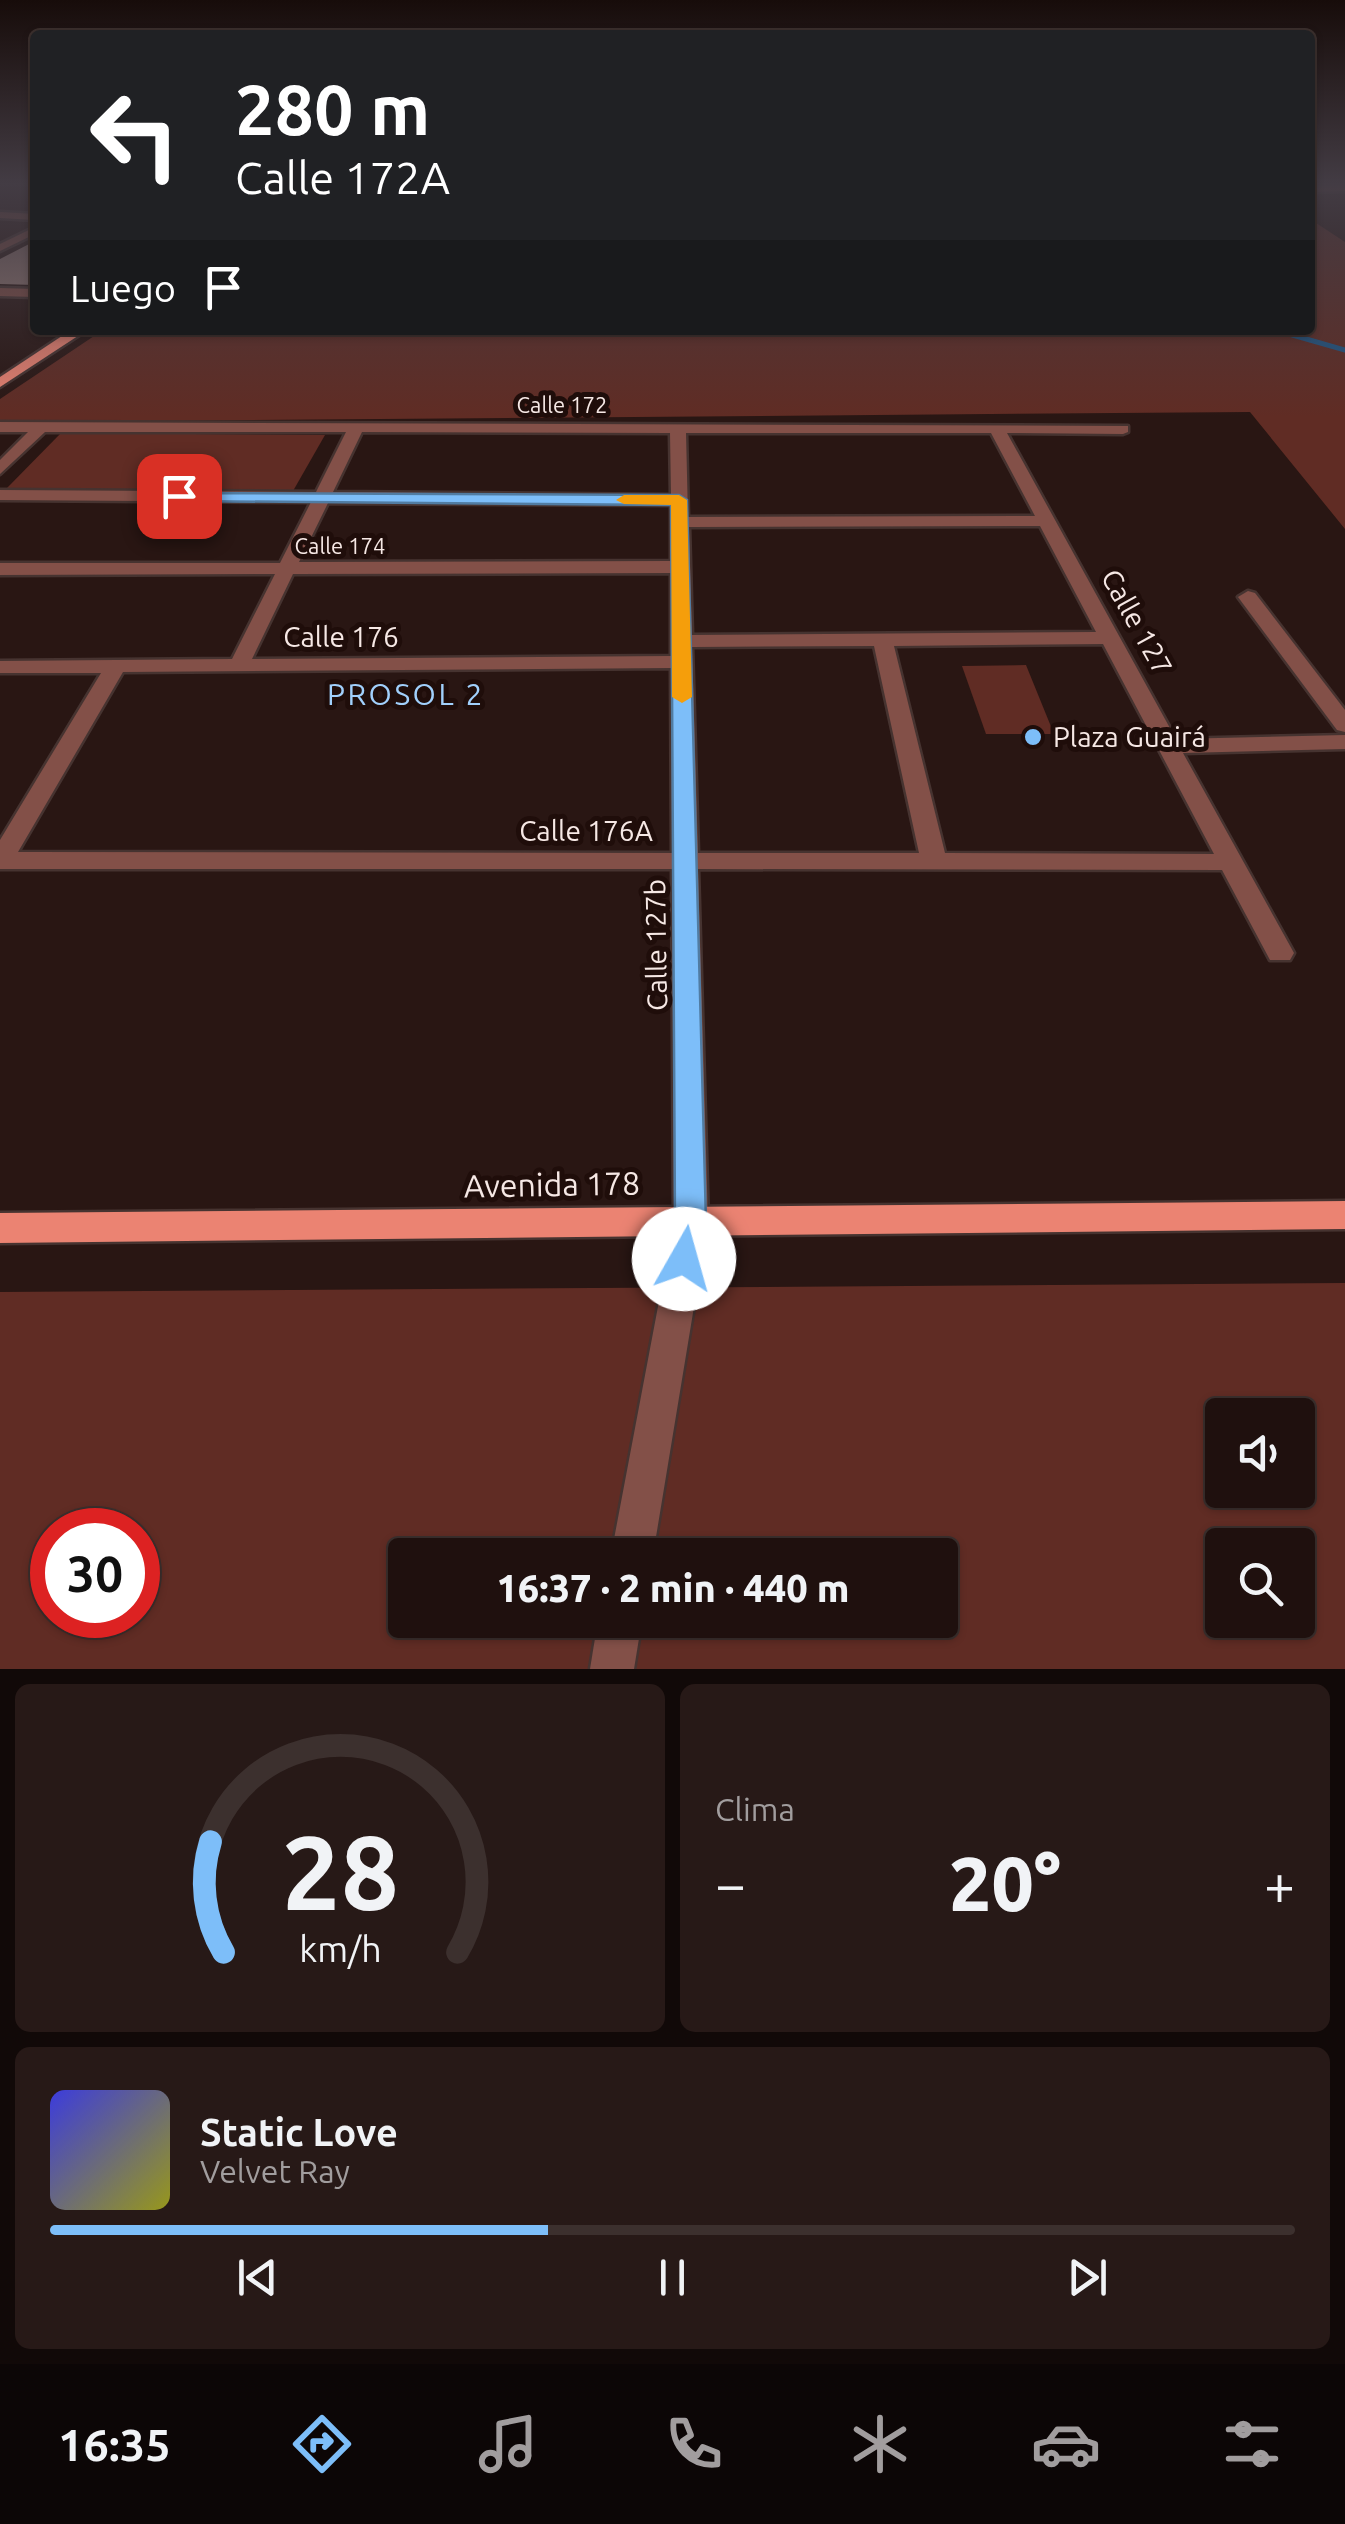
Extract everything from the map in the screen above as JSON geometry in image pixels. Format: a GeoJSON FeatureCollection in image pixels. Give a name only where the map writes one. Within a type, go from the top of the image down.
{"type":"FeatureCollection","features":[{"type":"Feature","properties":{"kind":"main road"},"geometry":{"type":"LineString","coordinates":[[0,382],[72,335]]}},
{"type":"Feature","properties":{"kind":"main road","name":"Avenida 178"},"geometry":{"type":"LineString","coordinates":[[0,1228],[1345,1216]]}},
{"type":"Feature","properties":{"kind":"street"},"geometry":{"type":"LineString","coordinates":[[0,292],[30,294]]}},
{"type":"Feature","properties":{"kind":"street","name":"Calle 172"},"geometry":{"type":"LineString","coordinates":[[0,427],[1123,428]]}},
{"type":"Feature","properties":{"kind":"street"},"geometry":{"type":"LineString","coordinates":[[0,468],[40,428]]}},
{"type":"Feature","properties":{"kind":"street"},"geometry":{"type":"LineString","coordinates":[[239,666],[356,428]]}},
{"type":"Feature","properties":{"kind":"street","name":"Calle 127b"},"geometry":{"type":"LineString","coordinates":[[635,1538],[691,1222],[678,428]]}},
{"type":"Feature","properties":{"kind":"street","name":"Calle 127"},"geometry":{"type":"LineString","coordinates":[[996,428],[1280,953]]}},
{"type":"Feature","properties":{"kind":"street"},"geometry":{"type":"LineString","coordinates":[[0,495],[322,498],[1047,522]]}},
{"type":"Feature","properties":{"kind":"street","name":"Calle 174"},"geometry":{"type":"LineString","coordinates":[[0,569],[680,567]]}},
{"type":"Feature","properties":{"kind":"street"},"geometry":{"type":"LineString","coordinates":[[1248,597],[1345,725]]}},
{"type":"Feature","properties":{"kind":"street","name":"Calle 176"},"geometry":{"type":"LineString","coordinates":[[0,667],[239,666],[883,642],[1112,638]]}},
{"type":"Feature","properties":{"kind":"street"},"geometry":{"type":"LineString","coordinates":[[883,642],[934,860]]}},
{"type":"Feature","properties":{"kind":"street"},"geometry":{"type":"LineString","coordinates":[[0,861],[116,666]]}},
{"type":"Feature","properties":{"kind":"street"},"geometry":{"type":"LineString","coordinates":[[1171,746],[1345,742]]}},
{"type":"Feature","properties":{"kind":"street","name":"Calle 176A"},"geometry":{"type":"LineString","coordinates":[[0,861],[1232,862]]}},
{"type":"Feature","properties":{"kind":"street"},"geometry":{"type":"LineString","coordinates":[[612,1669],[617,1638]]}},
{"type":"Feature","properties":{"kind":"shaded area"},"geometry":{"type":"Polygon","coordinates":[[[1315,262],[1345,262],[1345,529],[1250,412],[0,422],[0,399],[96,335],[1315,335],[1315,262]]]}},
{"type":"Feature","properties":{"kind":"shaded area"},"geometry":{"type":"Polygon","coordinates":[[[61,433],[325,435],[293,491],[7,488],[61,433]]]}},
{"type":"Feature","properties":{"kind":"shaded area"},"geometry":{"type":"Polygon","coordinates":[[[1026,665],[1054,734],[986,734],[962,666],[1026,665]]]}},
{"type":"Feature","properties":{"kind":"shaded area"},"geometry":{"type":"Polygon","coordinates":[[[1345,1283],[1345,1669],[0,1669],[0,1292],[1345,1283]]]}},
{"type":"Feature","properties":{"kind":"building"},"geometry":{"type":"Polygon","coordinates":[[[0,262],[30,262],[30,285],[0,284],[0,262]]]}},
{"type":"Feature","properties":{"kind":"waterway"},"geometry":{"type":"LineString","coordinates":[[1292,335],[1345,350]]}},
{"type":"Feature","properties":{"kind":"slow traffic"},"geometry":{"type":"LineString","coordinates":[[624,500],[679,500],[682,697]]}},
{"type":"Feature","properties":{"kind":"place","name":"Plaza Guairá"},"geometry":{"type":"Point","coordinates":[1033,737]}},
{"type":"Feature","properties":{"kind":"district","name":"PROSOL 2"},"geometry":{"type":"Point","coordinates":[406,695]}},
{"type":"Feature","properties":{"kind":"route"},"geometry":{"type":"LineString","coordinates":[[179,496],[679,500],[691,1222],[684,1259]]}}]}
